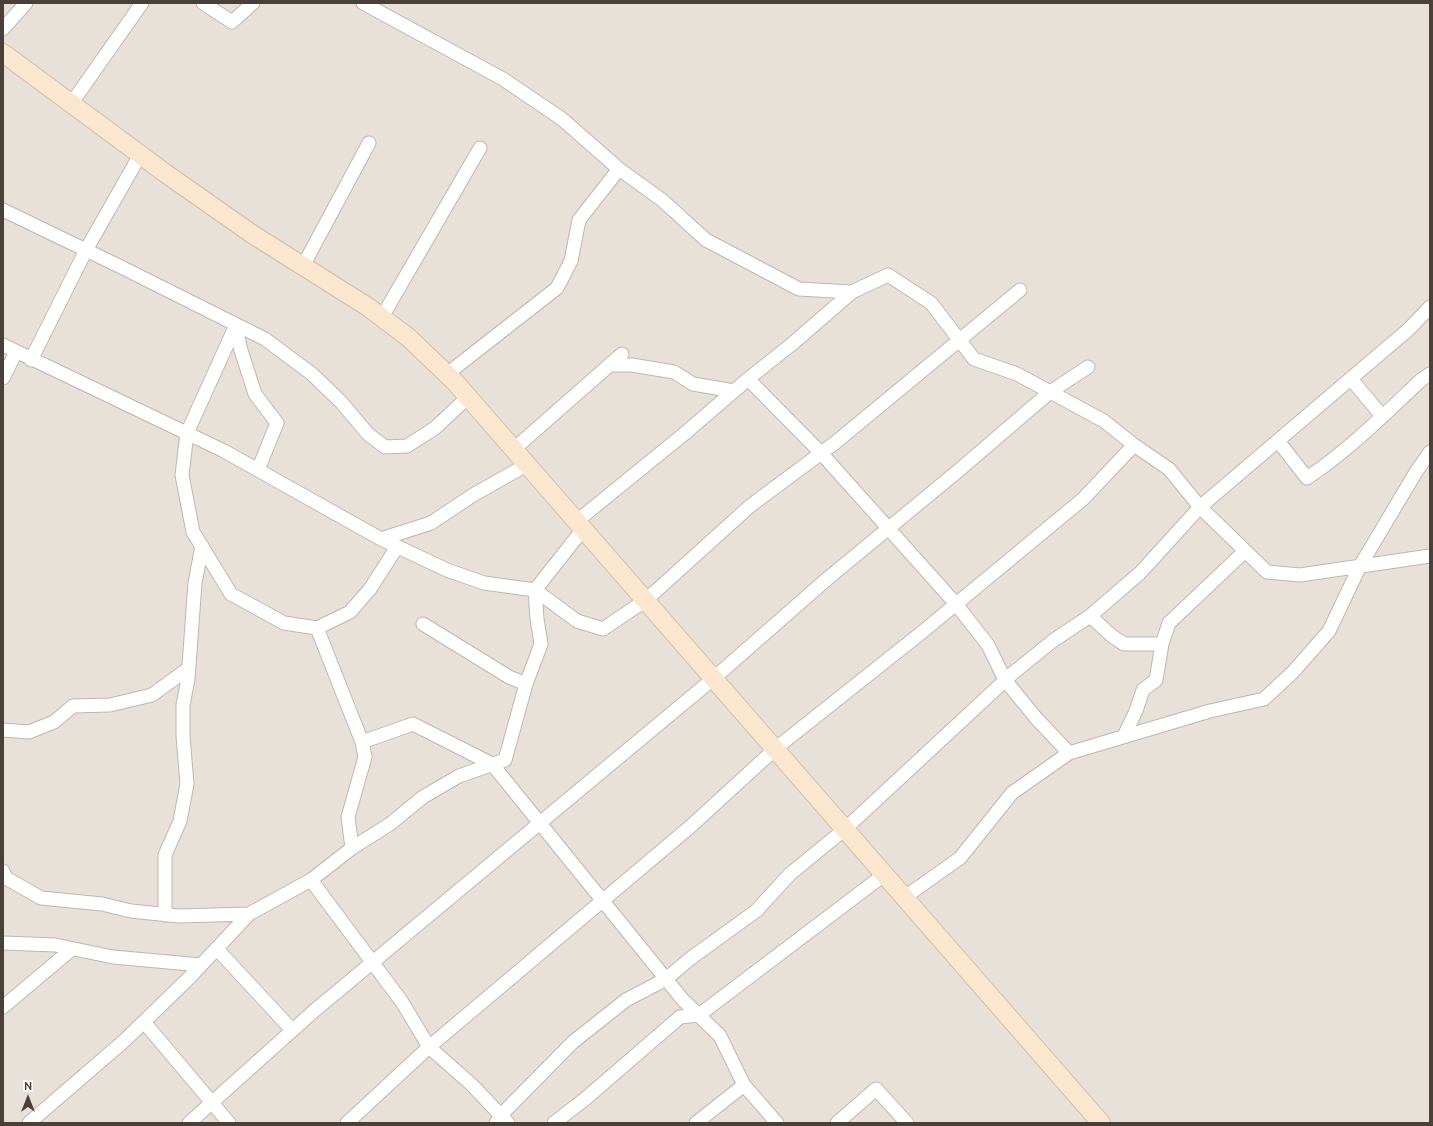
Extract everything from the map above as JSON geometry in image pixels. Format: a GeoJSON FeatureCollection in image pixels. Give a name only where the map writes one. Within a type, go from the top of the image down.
{"type":"FeatureCollection","features":[{"type":"Feature","properties":{"kind":"main road"},"geometry":{"type":"LineString","coordinates":[[3,53],[140,155],[252,234],[382,318],[409,338],[447,374],[528,464],[1101,1123]]}},
{"type":"Feature","properties":{"kind":"street"},"geometry":{"type":"LineString","coordinates":[[3,28],[26,3]]}},
{"type":"Feature","properties":{"kind":"street"},"geometry":{"type":"LineString","coordinates":[[71,104],[142,3]]}},
{"type":"Feature","properties":{"kind":"street"},"geometry":{"type":"LineString","coordinates":[[203,3],[232,22],[253,3]]}},
{"type":"Feature","properties":{"kind":"street"},"geometry":{"type":"LineString","coordinates":[[363,3],[503,79],[562,119],[619,169],[662,200],[706,240],[799,289],[852,292]]}},
{"type":"Feature","properties":{"kind":"street"},"geometry":{"type":"LineString","coordinates":[[303,266],[369,143]]}},
{"type":"Feature","properties":{"kind":"street"},"geometry":{"type":"LineString","coordinates":[[382,318],[480,148]]}},
{"type":"Feature","properties":{"kind":"street"},"geometry":{"type":"LineString","coordinates":[[32,360],[86,250],[140,155]]}},
{"type":"Feature","properties":{"kind":"street"},"geometry":{"type":"LineString","coordinates":[[447,374],[557,288],[571,261],[579,220],[619,169]]}},
{"type":"Feature","properties":{"kind":"street"},"geometry":{"type":"LineString","coordinates":[[3,210],[265,339],[312,374],[342,402],[368,434],[385,447],[407,446],[435,428],[468,397]]}},
{"type":"Feature","properties":{"kind":"street"},"geometry":{"type":"LineString","coordinates":[[29,1123],[144,1022],[217,949],[249,914],[311,880],[352,848],[390,824],[423,797],[459,776],[505,760],[526,684],[541,644],[537,619],[535,590],[580,525],[748,379],[792,344],[852,292],[888,275],[931,303],[974,359],[1017,374],[1104,421],[1134,445],[1169,469],[1200,508],[1244,552],[1267,572],[1300,575],[1430,556]]}},
{"type":"Feature","properties":{"kind":"street"},"geometry":{"type":"LineString","coordinates":[[3,345],[224,451],[380,539],[447,570],[484,583],[535,590],[577,621],[603,629],[646,600],[750,506],[821,453],[1020,290]]}},
{"type":"Feature","properties":{"kind":"street"},"geometry":{"type":"LineString","coordinates":[[311,880],[402,1002],[429,1048],[451,1065],[502,1120],[573,1042],[626,1000],[666,979],[691,958],[756,911],[790,874],[845,829],[1006,680],[1054,640],[1090,616],[1140,573],[1200,508],[1409,329],[1430,307]]}},
{"type":"Feature","properties":{"kind":"street"},"geometry":{"type":"LineString","coordinates":[[236,325],[187,433],[182,475],[193,532],[231,594],[284,623],[318,628],[350,612],[370,589],[397,547]]}},
{"type":"Feature","properties":{"kind":"street"},"geometry":{"type":"LineString","coordinates":[[236,325],[240,347],[255,394],[277,423],[258,470]]}},
{"type":"Feature","properties":{"kind":"street"},"geometry":{"type":"LineString","coordinates":[[3,378],[16,352]]}},
{"type":"Feature","properties":{"kind":"street"},"geometry":{"type":"LineString","coordinates":[[514,449],[622,354]]}},
{"type":"Feature","properties":{"kind":"street"},"geometry":{"type":"LineString","coordinates":[[610,365],[632,365],[674,372],[693,384],[734,391]]}},
{"type":"Feature","properties":{"kind":"street"},"geometry":{"type":"LineString","coordinates":[[189,1123],[212,1104],[292,1030],[714,678],[827,579],[888,530],[1050,392],[1088,367]]}},
{"type":"Feature","properties":{"kind":"street"},"geometry":{"type":"LineString","coordinates":[[1278,441],[1307,478],[1329,463],[1421,380],[1430,374]]}},
{"type":"Feature","properties":{"kind":"street"},"geometry":{"type":"LineString","coordinates":[[748,379],[821,453],[888,530],[956,604],[988,645],[1006,680],[1068,753]]}},
{"type":"Feature","properties":{"kind":"street"},"geometry":{"type":"LineString","coordinates":[[1351,379],[1382,416]]}},
{"type":"Feature","properties":{"kind":"street"},"geometry":{"type":"LineString","coordinates":[[347,1123],[429,1048],[691,826],[775,749],[956,604],[1083,499],[1134,445]]}},
{"type":"Feature","properties":{"kind":"street"},"geometry":{"type":"LineString","coordinates":[[904,897],[960,858],[1012,793],[1068,753],[1210,710],[1264,699],[1293,672],[1329,631],[1360,566],[1416,472],[1430,452]]}},
{"type":"Feature","properties":{"kind":"street"},"geometry":{"type":"LineString","coordinates":[[380,539],[431,523],[473,495],[528,464]]}},
{"type":"Feature","properties":{"kind":"street"},"geometry":{"type":"LineString","coordinates":[[165,915],[165,855],[180,821],[187,784],[183,736],[183,705],[189,668],[195,583],[202,546]]}},
{"type":"Feature","properties":{"kind":"street"},"geometry":{"type":"LineString","coordinates":[[1124,736],[1136,711],[1143,690],[1156,680],[1162,644],[1169,623],[1244,552]]}},
{"type":"Feature","properties":{"kind":"street"},"geometry":{"type":"LineString","coordinates":[[1090,616],[1112,636],[1124,644],[1162,644]]}},
{"type":"Feature","properties":{"kind":"street"},"geometry":{"type":"LineString","coordinates":[[422,624],[509,677],[526,684]]}},
{"type":"Feature","properties":{"kind":"street"},"geometry":{"type":"LineString","coordinates":[[318,628],[362,742],[365,756],[348,817],[352,848]]}},
{"type":"Feature","properties":{"kind":"street"},"geometry":{"type":"LineString","coordinates":[[3,730],[29,732],[54,722],[73,706],[110,706],[152,695],[189,668]]}},
{"type":"Feature","properties":{"kind":"street"},"geometry":{"type":"LineString","coordinates":[[362,742],[413,724],[492,764],[683,1000],[720,1036],[744,1085],[777,1123]]}},
{"type":"Feature","properties":{"kind":"street"},"geometry":{"type":"LineString","coordinates":[[3,871],[6,878],[41,898],[102,904],[130,911],[165,915],[249,914]]}},
{"type":"Feature","properties":{"kind":"street"},"geometry":{"type":"LineString","coordinates":[[554,1123],[586,1099],[680,1017],[699,1015],[885,874]]}},
{"type":"Feature","properties":{"kind":"street"},"geometry":{"type":"LineString","coordinates":[[3,943],[55,945],[113,957],[201,965]]}},
{"type":"Feature","properties":{"kind":"street"},"geometry":{"type":"LineString","coordinates":[[3,1007],[72,949]]}},
{"type":"Feature","properties":{"kind":"street"},"geometry":{"type":"LineString","coordinates":[[217,949],[292,1030]]}},
{"type":"Feature","properties":{"kind":"street"},"geometry":{"type":"LineString","coordinates":[[144,1022],[228,1123]]}},
{"type":"Feature","properties":{"kind":"street"},"geometry":{"type":"LineString","coordinates":[[696,1123],[744,1085]]}},
{"type":"Feature","properties":{"kind":"street"},"geometry":{"type":"LineString","coordinates":[[837,1123],[876,1089],[907,1123]]}},
{"type":"Feature","properties":{"kind":"shaded area"},"geometry":{"type":"Polygon","coordinates":[[[3,3],[1430,3],[1430,1123],[3,1123],[3,3]]]}}]}
